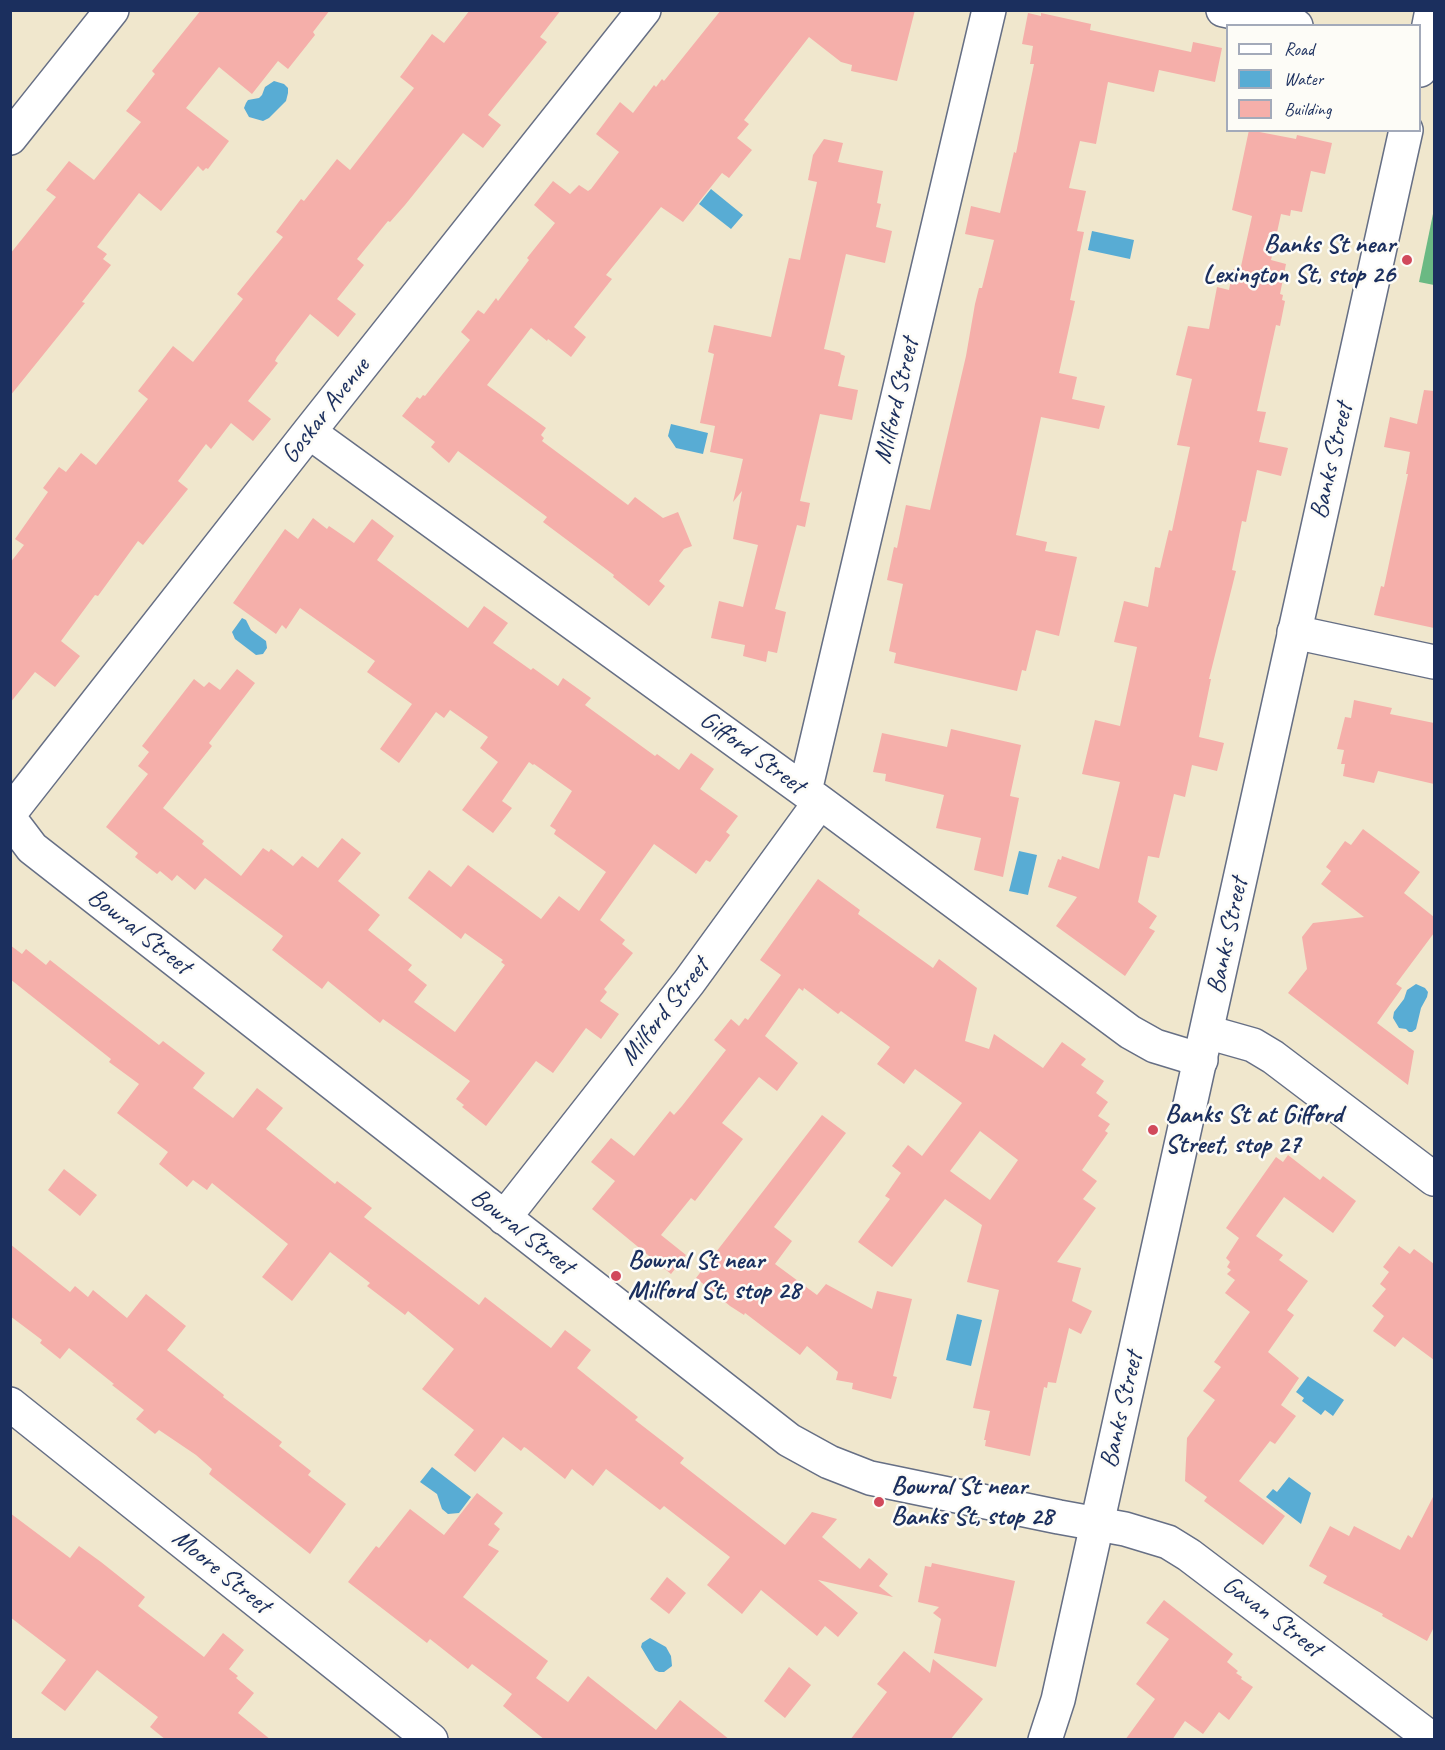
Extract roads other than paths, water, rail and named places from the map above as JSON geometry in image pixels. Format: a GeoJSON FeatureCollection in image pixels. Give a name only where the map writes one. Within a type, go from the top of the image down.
{"type":"FeatureCollection","features":[{"type":"Feature","properties":{"kind":"street"},"geometry":{"type":"LineString","coordinates":[[10,138],[112,10]]}},
{"type":"Feature","properties":{"kind":"street","name":"Goskar Avenue"},"geometry":{"type":"LineString","coordinates":[[10,813],[644,10]]}},
{"type":"Feature","properties":{"kind":"street","name":"Milford Street"},"geometry":{"type":"LineString","coordinates":[[504,1218],[689,982],[812,797],[989,10]]}},
{"type":"Feature","properties":{"kind":"street"},"geometry":{"type":"LineString","coordinates":[[1223,10],[1287,24]]}},
{"type":"Feature","properties":{"kind":"street"},"geometry":{"type":"LineString","coordinates":[[1421,58],[1432,10]]}},
{"type":"Feature","properties":{"kind":"street","name":"Banks Street"},"geometry":{"type":"LineString","coordinates":[[1045,1740],[1058,1700],[1406,132]]}},
{"type":"Feature","properties":{"kind":"street","name":"Gifford Street"},"geometry":{"type":"LineString","coordinates":[[309,432],[812,797],[1130,1032],[1155,1046],[1253,1046],[1273,1057],[1434,1179]]}},
{"type":"Feature","properties":{"kind":"street"},"geometry":{"type":"LineString","coordinates":[[1294,632],[1434,662]]}},
{"type":"Feature","properties":{"kind":"street","name":"Bowral Street"},"geometry":{"type":"LineString","coordinates":[[10,819],[32,848],[789,1440],[829,1462],[870,1478],[1096,1524]]}},
{"type":"Feature","properties":{"kind":"street","name":"Moore Street"},"geometry":{"type":"LineString","coordinates":[[10,1404],[431,1740]]}},
{"type":"Feature","properties":{"kind":"street","name":"Gavan Street"},"geometry":{"type":"LineString","coordinates":[[1096,1524],[1149,1535],[1168,1542],[1189,1555],[1434,1740]]}},
{"type":"Feature","properties":{"kind":"water"},"geometry":{"type":"Polygon","coordinates":[[[274,81],[288,88],[286,101],[263,121],[249,117],[244,108],[248,100],[259,98],[265,87],[274,81]]]}},
{"type":"Feature","properties":{"kind":"water"},"geometry":{"type":"Polygon","coordinates":[[[711,189],[743,215],[731,229],[699,204],[711,189]]]}},
{"type":"Feature","properties":{"kind":"water"},"geometry":{"type":"Polygon","coordinates":[[[1092,231],[1134,240],[1130,259],[1088,250],[1092,231]]]}},
{"type":"Feature","properties":{"kind":"water"},"geometry":{"type":"Polygon","coordinates":[[[671,424],[708,433],[703,454],[676,448],[668,436],[671,424]]]}},
{"type":"Feature","properties":{"kind":"water"},"geometry":{"type":"Polygon","coordinates":[[[242,618],[246,620],[251,630],[266,641],[267,648],[263,654],[256,655],[235,639],[232,632],[242,618]]]}},
{"type":"Feature","properties":{"kind":"water"},"geometry":{"type":"Polygon","coordinates":[[[1019,851],[1037,855],[1028,895],[1009,891],[1019,851]]]}},
{"type":"Feature","properties":{"kind":"water"},"geometry":{"type":"Polygon","coordinates":[[[1416,984],[1428,992],[1416,1029],[1409,1032],[1399,1028],[1393,1018],[1407,990],[1416,984]]]}},
{"type":"Feature","properties":{"kind":"water"},"geometry":{"type":"Polygon","coordinates":[[[957,1314],[982,1320],[971,1366],[946,1360],[957,1314]]]}},
{"type":"Feature","properties":{"kind":"water"},"geometry":{"type":"Polygon","coordinates":[[[1308,1376],[1344,1400],[1333,1416],[1325,1410],[1321,1415],[1302,1401],[1304,1398],[1296,1392],[1308,1376]]]}},
{"type":"Feature","properties":{"kind":"water"},"geometry":{"type":"Polygon","coordinates":[[[432,1467],[471,1497],[459,1513],[448,1514],[442,1509],[437,1494],[420,1482],[432,1467]]]}},
{"type":"Feature","properties":{"kind":"water"},"geometry":{"type":"Polygon","coordinates":[[[1289,1477],[1311,1493],[1301,1524],[1266,1497],[1273,1489],[1277,1492],[1289,1477]]]}},
{"type":"Feature","properties":{"kind":"water"},"geometry":{"type":"Polygon","coordinates":[[[650,1638],[666,1647],[671,1656],[672,1666],[664,1672],[655,1670],[641,1647],[642,1643],[650,1638]]]}},
{"type":"Feature","properties":{"kind":"place","name":"Banks St near Lexington St, stop 26"},"geometry":{"type":"Point","coordinates":[1407,260]}},
{"type":"Feature","properties":{"kind":"place","name":"Banks St at Gifford Street, stop 27"},"geometry":{"type":"Point","coordinates":[1153,1130]}},
{"type":"Feature","properties":{"kind":"place","name":"Bowral St near Milford St, stop 28"},"geometry":{"type":"Point","coordinates":[616,1276]}},
{"type":"Feature","properties":{"kind":"place","name":"Bowral St near Banks St, stop 28"},"geometry":{"type":"Point","coordinates":[879,1502]}}]}
